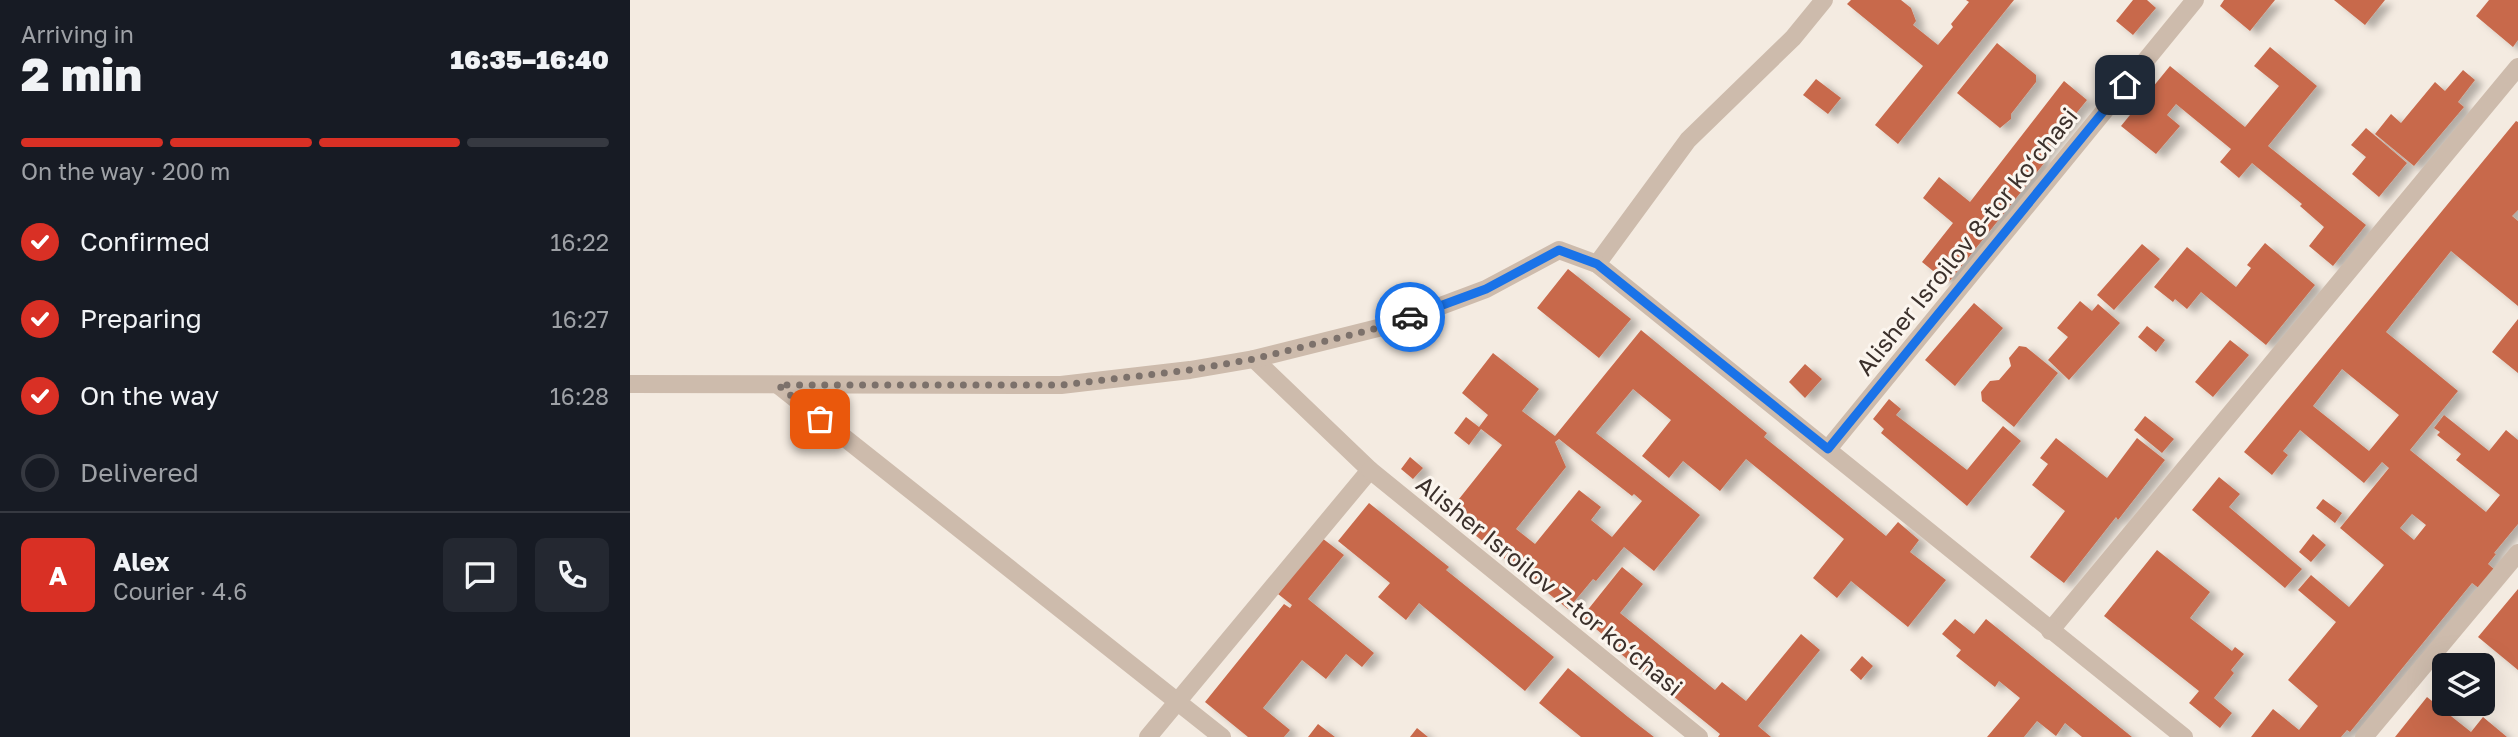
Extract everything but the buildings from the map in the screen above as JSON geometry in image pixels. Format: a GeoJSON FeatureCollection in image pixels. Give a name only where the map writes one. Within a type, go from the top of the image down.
{"type":"FeatureCollection","features":[{"type":"Feature","properties":{"kind":"street"},"geometry":{"type":"LineString","coordinates":[[1597,264],[1688,140],[1793,38],[1824,0]]}},
{"type":"Feature","properties":{"kind":"street","name":"Alisher Isroilov 8-tor ko‘chasi"},"geometry":{"type":"LineString","coordinates":[[1828,449],[2195,0]]}},
{"type":"Feature","properties":{"kind":"street"},"geometry":{"type":"LineString","coordinates":[[2050,631],[2518,67]]}},
{"type":"Feature","properties":{"kind":"street"},"geometry":{"type":"LineString","coordinates":[[630,384],[1061,385],[1190,370],[1254,359],[1402,320],[1486,289],[1559,250],[1597,264],[2184,737]]}},
{"type":"Feature","properties":{"kind":"street","name":"Alisher Isroilov 7-tor ko‘chasi"},"geometry":{"type":"LineString","coordinates":[[1254,359],[1370,470],[1699,737]]}},
{"type":"Feature","properties":{"kind":"street"},"geometry":{"type":"LineString","coordinates":[[778,385],[1222,737]]}},
{"type":"Feature","properties":{"kind":"street"},"geometry":{"type":"LineString","coordinates":[[1148,737],[1370,470]]}},
{"type":"Feature","properties":{"kind":"street"},"geometry":{"type":"LineString","coordinates":[[2364,737],[2518,553]]}},
{"type":"Feature","properties":{"kind":"way so far"},"geometry":{"type":"LineString","coordinates":[[820,419],[778,385],[1061,385],[1190,370],[1254,359],[1390,325],[1410,317]]}},
{"type":"Feature","properties":{"kind":"route"},"geometry":{"type":"LineString","coordinates":[[1410,317],[1486,289],[1559,250],[1597,264],[1828,449],[2125,85]]}}]}
